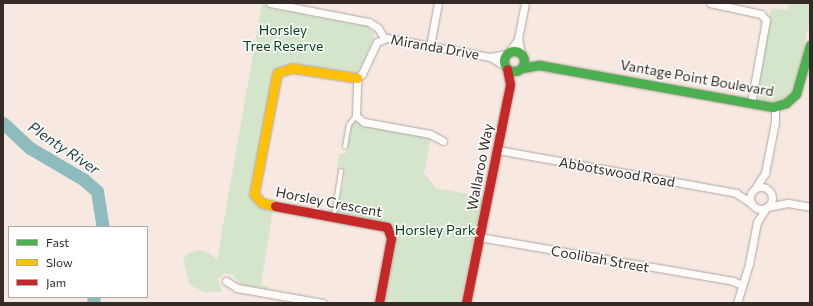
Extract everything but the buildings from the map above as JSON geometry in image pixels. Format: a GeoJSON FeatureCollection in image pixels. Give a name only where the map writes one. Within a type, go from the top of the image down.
{"type":"FeatureCollection","features":[{"type":"Feature","properties":{"kind":"street"},"geometry":{"type":"LineString","coordinates":[[270,3],[366,22],[378,28],[381,39]]}},
{"type":"Feature","properties":{"kind":"street"},"geometry":{"type":"LineString","coordinates":[[430,46],[438,3]]}},
{"type":"Feature","properties":{"kind":"street"},"geometry":{"type":"LineString","coordinates":[[506,68],[504,60],[518,39],[525,3]]}},
{"type":"Feature","properties":{"kind":"street"},"geometry":{"type":"LineString","coordinates":[[710,3],[757,13],[765,18],[766,26],[752,100]]}},
{"type":"Feature","properties":{"kind":"street","name":"Miranda Drive"},"geometry":{"type":"LineString","coordinates":[[357,78],[362,74],[381,39],[490,57],[508,53]]}},
{"type":"Feature","properties":{"kind":"street"},"geometry":{"type":"LineString","coordinates":[[518,39],[522,55],[520,69]]}},
{"type":"Feature","properties":{"kind":"street","name":"Vantage Point Boulevard"},"geometry":{"type":"LineString","coordinates":[[522,55],[539,65],[752,100],[772,107],[786,103],[796,94],[810,45]]}},
{"type":"Feature","properties":{"kind":"street"},"geometry":{"type":"LineString","coordinates":[[508,53],[522,55]]}},
{"type":"Feature","properties":{"kind":"street","name":"Miranda Drive"},"geometry":{"type":"LineString","coordinates":[[490,57],[506,68]]}},
{"type":"Feature","properties":{"kind":"street","name":"Vantage Point Boulevard"},"geometry":{"type":"LineString","coordinates":[[506,68],[520,69],[539,65]]}},
{"type":"Feature","properties":{"kind":"street","name":"Horsley Crescent"},"geometry":{"type":"LineString","coordinates":[[357,78],[292,68],[277,73],[273,84],[254,190],[256,198],[262,203],[382,225],[390,231],[391,238],[379,303]]}},
{"type":"Feature","properties":{"kind":"street","name":"Wallaroo Way"},"geometry":{"type":"LineString","coordinates":[[506,68],[510,84]]}},
{"type":"Feature","properties":{"kind":"street","name":"Wallaroo Way"},"geometry":{"type":"LineString","coordinates":[[466,303],[498,150],[510,84],[520,69]]}},
{"type":"Feature","properties":{"kind":"street"},"geometry":{"type":"LineString","coordinates":[[357,78],[356,116],[364,122],[430,134],[443,141]]}},
{"type":"Feature","properties":{"kind":"street"},"geometry":{"type":"LineString","coordinates":[[757,222],[749,196],[765,173],[773,127],[776,122],[772,107]]}},
{"type":"Feature","properties":{"kind":"street","name":"Abbotswood Road"},"geometry":{"type":"LineString","coordinates":[[498,150],[736,193],[752,204]]}},
{"type":"Feature","properties":{"kind":"street"},"geometry":{"type":"LineString","coordinates":[[737,303],[739,284],[757,222],[772,200],[765,173]]}},
{"type":"Feature","properties":{"kind":"street"},"geometry":{"type":"LineString","coordinates":[[755,188],[763,186],[788,203]]}},
{"type":"Feature","properties":{"kind":"street","name":"Abbotswood Road"},"geometry":{"type":"LineString","coordinates":[[736,193],[755,188]]}},
{"type":"Feature","properties":{"kind":"street"},"geometry":{"type":"LineString","coordinates":[[752,204],[759,209],[788,203],[810,207]]}},
{"type":"Feature","properties":{"kind":"street","name":"Coolibah Street"},"geometry":{"type":"LineString","coordinates":[[479,237],[722,281],[731,280],[739,284]]}},
{"type":"Feature","properties":{"kind":"street"},"geometry":{"type":"LineString","coordinates":[[226,281],[237,288],[322,303]]}},
{"type":"Feature","properties":{"kind":"lane"},"geometry":{"type":"LineString","coordinates":[[345,147],[349,125],[356,116]]}},
{"type":"Feature","properties":{"kind":"lane"},"geometry":{"type":"LineString","coordinates":[[334,216],[342,172]]}},
{"type":"Feature","properties":{"kind":"green space","name":"Horsley Tree Reserve"},"geometry":{"type":"Polygon","coordinates":[[[262,3],[270,8],[367,26],[373,32],[374,38],[360,69],[356,73],[282,66],[250,188],[273,209],[261,285],[269,287],[268,289],[241,285],[233,275],[225,273],[218,279],[222,292],[204,292],[190,285],[183,260],[187,254],[200,250],[208,252],[217,260],[262,3]]]}},
{"type":"Feature","properties":{"kind":"green space"},"geometry":{"type":"Polygon","coordinates":[[[789,3],[810,3],[810,19],[796,81],[789,96],[772,103],[760,100],[758,95],[769,15],[773,8],[788,10],[789,3]]]}},
{"type":"Feature","properties":{"kind":"green space","name":"Horsley Park"},"geometry":{"type":"Polygon","coordinates":[[[356,122],[365,126],[431,138],[424,173],[436,188],[483,197],[460,303],[383,303],[395,236],[337,213],[345,178],[344,171],[337,169],[339,154],[346,153],[352,124],[356,122]]]}},
{"type":"Feature","properties":{"kind":"waterway","name":"Plenty River"},"geometry":{"type":"LineString","coordinates":[[3,123],[30,148],[83,179],[97,191],[103,226]]}},
{"type":"Feature","properties":{"kind":"waterway","name":"Plenty River"},"geometry":{"type":"LineString","coordinates":[[93,303],[94,298]]}},
{"type":"Feature","properties":{"kind":"traffic: fast"},"geometry":{"type":"LineString","coordinates":[[522,68],[539,65],[773,107],[786,103],[796,94],[810,45]]}},
{"type":"Feature","properties":{"kind":"traffic: fast"},"geometry":{"type":"LineString","coordinates":[[510,51],[518,51],[524,57],[524,61],[524,65],[518,71],[510,71],[504,65],[504,57],[510,51]]}},
{"type":"Feature","properties":{"kind":"traffic: slow"},"geometry":{"type":"LineString","coordinates":[[275,206],[262,203],[254,194],[277,73],[292,68],[357,78]]}},
{"type":"Feature","properties":{"kind":"traffic: jam"},"geometry":{"type":"LineString","coordinates":[[466,303],[510,84],[507,69]]}},
{"type":"Feature","properties":{"kind":"traffic: jam"},"geometry":{"type":"LineString","coordinates":[[275,206],[387,227],[391,238],[379,303]]}}]}
